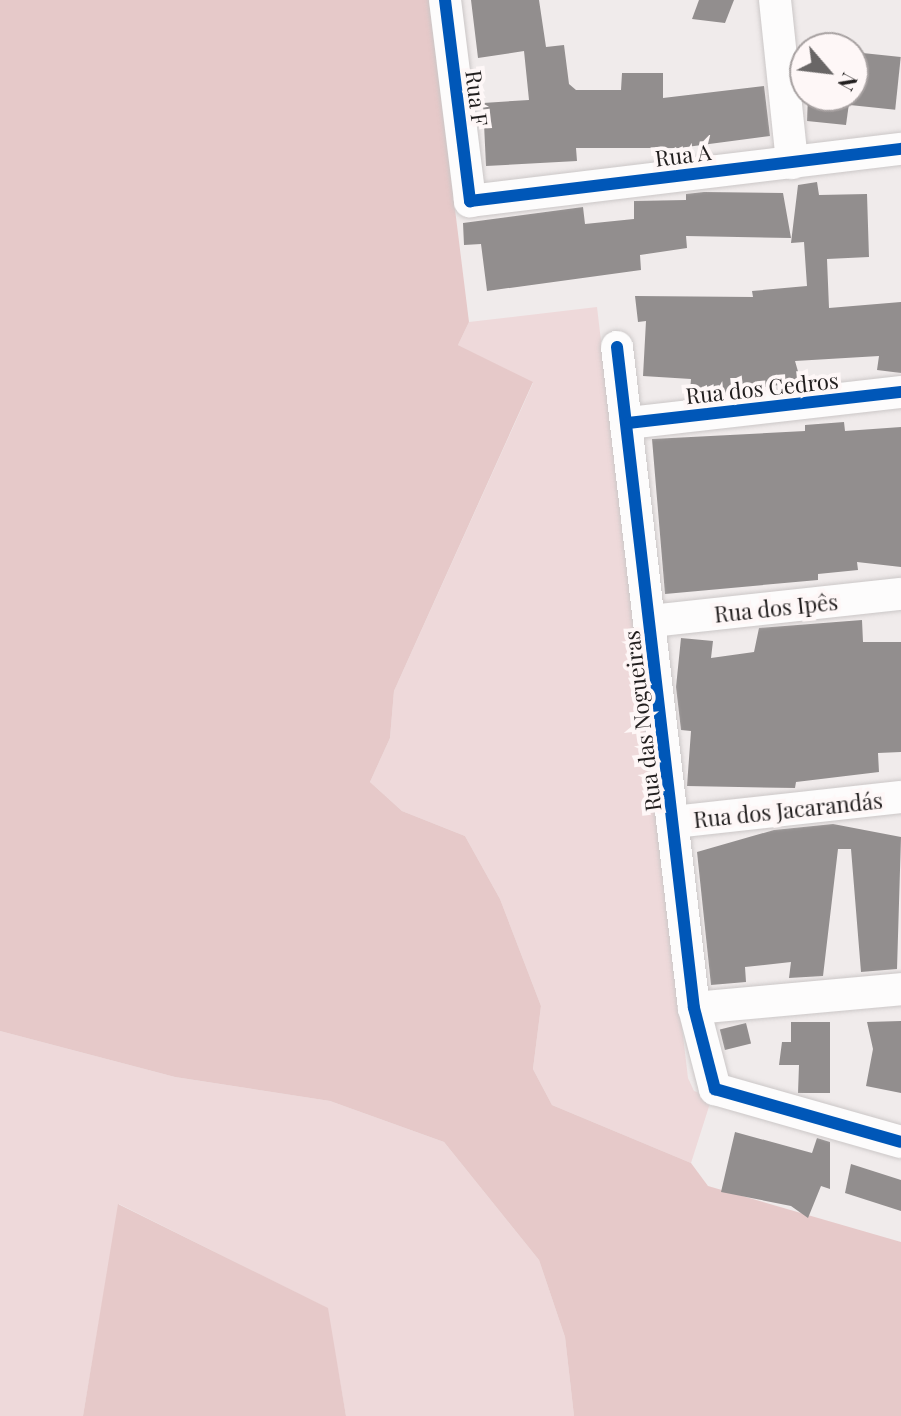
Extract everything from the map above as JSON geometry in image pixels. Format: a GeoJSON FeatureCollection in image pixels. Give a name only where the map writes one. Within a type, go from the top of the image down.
{"type":"FeatureCollection","features":[{"type":"Feature","properties":{"kind":"street","name":"Rua F"},"geometry":{"type":"LineString","coordinates":[[445,0],[470,201]]}},
{"type":"Feature","properties":{"kind":"street"},"geometry":{"type":"LineString","coordinates":[[775,0],[792,163]]}},
{"type":"Feature","properties":{"kind":"street","name":"Rua A"},"geometry":{"type":"LineString","coordinates":[[470,201],[901,149]]}},
{"type":"Feature","properties":{"kind":"street","name":"Rua das Nogueiras"},"geometry":{"type":"LineString","coordinates":[[617,347],[694,1008],[715,1089],[901,1142]]}},
{"type":"Feature","properties":{"kind":"street","name":"Rua dos Cedros"},"geometry":{"type":"LineString","coordinates":[[628,423],[901,392]]}},
{"type":"Feature","properties":{"kind":"street","name":"Rua dos Ipês"},"geometry":{"type":"LineString","coordinates":[[651,621],[901,594]]}},
{"type":"Feature","properties":{"kind":"street","name":"Rua dos Jacarandás"},"geometry":{"type":"LineString","coordinates":[[674,822],[901,797]]}},
{"type":"Feature","properties":{"kind":"street"},"geometry":{"type":"LineString","coordinates":[[694,1008],[901,989]]}},
{"type":"Feature","properties":{"kind":"shaded area"},"geometry":{"type":"Polygon","coordinates":[[[0,0],[429,0],[469,322],[458,345],[533,382],[394,691],[390,738],[370,782],[402,811],[465,836],[500,899],[541,1006],[533,1069],[552,1105],[691,1163],[708,1186],[901,1242],[901,1416],[574,1416],[565,1337],[539,1260],[444,1142],[330,1101],[175,1077],[0,1031],[0,0]]]}},
{"type":"Feature","properties":{"kind":"shaded area"},"geometry":{"type":"Polygon","coordinates":[[[597,307],[688,1078],[694,1091],[712,1097],[691,1163],[552,1105],[533,1069],[541,1006],[500,899],[465,836],[402,811],[370,782],[390,738],[394,691],[533,383],[458,345],[469,322],[597,307]]]}},
{"type":"Feature","properties":{"kind":"shaded area"},"geometry":{"type":"Polygon","coordinates":[[[0,1031],[175,1077],[330,1101],[444,1142],[539,1260],[565,1337],[574,1416],[346,1416],[327,1308],[119,1204],[83,1416],[0,1416],[0,1031]]]}},
{"type":"Feature","properties":{"kind":"shaded area"},"geometry":{"type":"Polygon","coordinates":[[[118,1204],[328,1308],[346,1416],[83,1416],[118,1204]]]}},
{"type":"Feature","properties":{"kind":"building"},"geometry":{"type":"Polygon","coordinates":[[[471,0],[539,0],[546,47],[564,45],[569,84],[576,90],[621,90],[622,73],[663,73],[663,98],[764,86],[770,136],[679,148],[576,148],[577,161],[486,166],[483,103],[529,100],[524,51],[478,58],[471,0]]]}},
{"type":"Feature","properties":{"kind":"building"},"geometry":{"type":"Polygon","coordinates":[[[699,0],[734,0],[725,23],[692,19],[699,0]]]}},
{"type":"Feature","properties":{"kind":"building"},"geometry":{"type":"Polygon","coordinates":[[[869,54],[901,57],[895,110],[869,107],[869,54]]]}},
{"type":"Feature","properties":{"kind":"building"},"geometry":{"type":"Polygon","coordinates":[[[807,112],[848,112],[846,125],[807,121],[807,112]]]}},
{"type":"Feature","properties":{"kind":"building"},"geometry":{"type":"Polygon","coordinates":[[[817,182],[819,195],[867,194],[869,257],[827,259],[829,308],[901,302],[901,373],[877,370],[879,356],[795,361],[801,382],[715,394],[690,391],[691,379],[643,376],[646,321],[638,322],[635,296],[753,297],[752,291],[807,286],[804,242],[791,243],[798,185],[817,182]]]}},
{"type":"Feature","properties":{"kind":"building"},"geometry":{"type":"Polygon","coordinates":[[[783,193],[791,238],[686,236],[687,248],[640,255],[641,270],[487,291],[481,244],[464,245],[463,223],[583,207],[585,224],[634,219],[634,201],[686,200],[686,194],[783,193]]]}},
{"type":"Feature","properties":{"kind":"building"},"geometry":{"type":"Polygon","coordinates":[[[844,422],[845,431],[901,427],[901,567],[857,562],[858,570],[818,574],[818,580],[665,594],[652,439],[805,431],[805,425],[844,422]]]}},
{"type":"Feature","properties":{"kind":"building"},"geometry":{"type":"Polygon","coordinates":[[[862,620],[863,642],[901,642],[901,752],[878,753],[879,772],[796,782],[795,788],[687,786],[691,731],[681,730],[676,687],[681,638],[713,641],[711,658],[754,652],[759,628],[862,620]]]}},
{"type":"Feature","properties":{"kind":"building"},"geometry":{"type":"Polygon","coordinates":[[[833,824],[901,837],[897,969],[861,972],[851,849],[838,849],[823,976],[789,978],[791,962],[745,967],[746,982],[711,985],[697,852],[774,830],[833,824]]]}},
{"type":"Feature","properties":{"kind":"building"},"geometry":{"type":"Polygon","coordinates":[[[901,1021],[901,1093],[866,1086],[873,1049],[867,1022],[901,1021]]]}},
{"type":"Feature","properties":{"kind":"building"},"geometry":{"type":"Polygon","coordinates":[[[791,1022],[830,1022],[830,1093],[798,1093],[799,1065],[779,1065],[782,1042],[791,1042],[791,1022]]]}},
{"type":"Feature","properties":{"kind":"building"},"geometry":{"type":"Polygon","coordinates":[[[746,1023],[751,1043],[725,1050],[720,1030],[746,1023]]]}},
{"type":"Feature","properties":{"kind":"building"},"geometry":{"type":"Polygon","coordinates":[[[735,1132],[812,1153],[817,1138],[830,1142],[830,1189],[821,1186],[808,1218],[791,1206],[721,1192],[735,1132]]]}},
{"type":"Feature","properties":{"kind":"building"},"geometry":{"type":"Polygon","coordinates":[[[851,1164],[901,1180],[901,1211],[845,1193],[851,1164]]]}},
{"type":"Feature","properties":{"kind":"cycle path"},"geometry":{"type":"LineString","coordinates":[[445,0],[470,201],[901,149]]}},
{"type":"Feature","properties":{"kind":"cycle path"},"geometry":{"type":"LineString","coordinates":[[617,347],[694,1008],[715,1089],[901,1142]]}},
{"type":"Feature","properties":{"kind":"cycle path"},"geometry":{"type":"LineString","coordinates":[[628,423],[901,392]]}}]}
